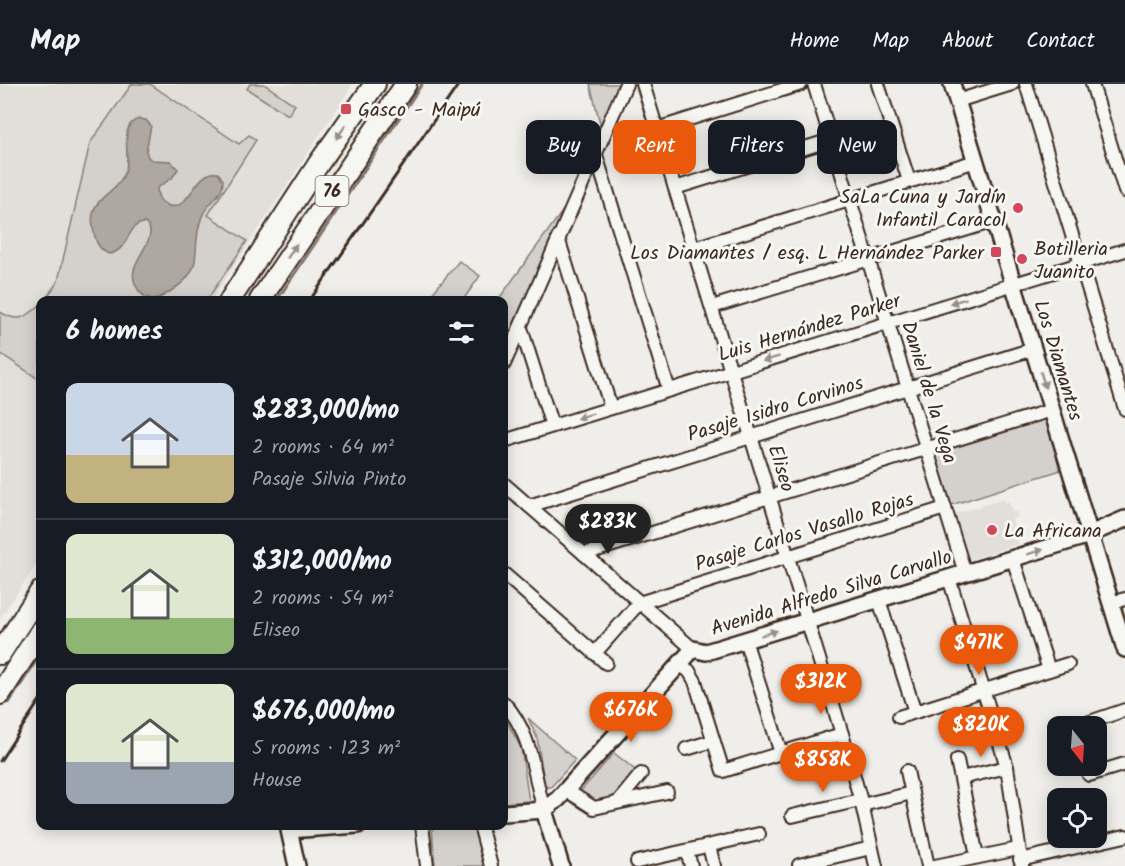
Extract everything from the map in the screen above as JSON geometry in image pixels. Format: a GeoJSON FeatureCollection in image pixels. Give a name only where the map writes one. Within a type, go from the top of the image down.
{"type":"FeatureCollection","features":[{"type":"Feature","properties":{"kind":"main road","name":"76"},"geometry":{"type":"LineString","coordinates":[[233,296],[319,163],[375,84]]}},
{"type":"Feature","properties":{"kind":"main road","name":"76"},"geometry":{"type":"LineString","coordinates":[[263,296],[406,84]]}},
{"type":"Feature","properties":{"kind":"main road"},"geometry":{"type":"LineString","coordinates":[[0,654],[36,598]]}},
{"type":"Feature","properties":{"kind":"main road"},"geometry":{"type":"LineString","coordinates":[[0,694],[36,638]]}},
{"type":"Feature","properties":{"kind":"street"},"geometry":{"type":"LineString","coordinates":[[601,139],[626,84]]}},
{"type":"Feature","properties":{"kind":"street","name":"Eliseo"},"geometry":{"type":"LineString","coordinates":[[643,84],[654,120]]}},
{"type":"Feature","properties":{"kind":"street"},"geometry":{"type":"LineString","coordinates":[[686,120],[801,84]]}},
{"type":"Feature","properties":{"kind":"street","name":"Daniel de la Vega"},"geometry":{"type":"LineString","coordinates":[[814,84],[825,120]]}},
{"type":"Feature","properties":{"kind":"street"},"geometry":{"type":"LineString","coordinates":[[878,84],[909,181]]}},
{"type":"Feature","properties":{"kind":"street","name":"Los Diamantes"},"geometry":{"type":"LineString","coordinates":[[952,84],[1090,535],[1118,601],[1125,649]]}},
{"type":"Feature","properties":{"kind":"street"},"geometry":{"type":"LineString","coordinates":[[957,101],[1012,84]]}},
{"type":"Feature","properties":{"kind":"street"},"geometry":{"type":"LineString","coordinates":[[1026,84],[1125,409]]}},
{"type":"Feature","properties":{"kind":"street"},"geometry":{"type":"LineString","coordinates":[[1092,84],[1125,191]]}},
{"type":"Feature","properties":{"kind":"street"},"geometry":{"type":"LineString","coordinates":[[675,188],[817,144]]}},
{"type":"Feature","properties":{"kind":"street"},"geometry":{"type":"LineString","coordinates":[[694,248],[976,160]]}},
{"type":"Feature","properties":{"kind":"street"},"geometry":{"type":"LineString","coordinates":[[601,171],[669,390]]}},
{"type":"Feature","properties":{"kind":"street"},"geometry":{"type":"LineString","coordinates":[[508,356],[586,174]]}},
{"type":"Feature","properties":{"kind":"street","name":"Eliseo"},"geometry":{"type":"LineString","coordinates":[[671,174],[809,621],[861,803],[876,866]]}},
{"type":"Feature","properties":{"kind":"street","name":"Daniel de la Vega"},"geometry":{"type":"LineString","coordinates":[[842,174],[965,573]]}},
{"type":"Feature","properties":{"kind":"street"},"geometry":{"type":"LineString","coordinates":[[712,307],[994,221]]}},
{"type":"Feature","properties":{"kind":"street"},"geometry":{"type":"LineString","coordinates":[[558,238],[610,408]]}},
{"type":"Feature","properties":{"kind":"street","name":"Luis Hernández Parker"},"geometry":{"type":"LineString","coordinates":[[508,440],[1125,250]]}},
{"type":"Feature","properties":{"kind":"street"},"geometry":{"type":"LineString","coordinates":[[521,328],[552,426]]}},
{"type":"Feature","properties":{"kind":"street","name":"Pasaje Isidro Corvinos"},"geometry":{"type":"LineString","coordinates":[[529,506],[1034,349]]}},
{"type":"Feature","properties":{"kind":"street"},"geometry":{"type":"LineString","coordinates":[[584,554],[1052,410]]}},
{"type":"Feature","properties":{"kind":"street"},"geometry":{"type":"LineString","coordinates":[[508,488],[693,649]]}},
{"type":"Feature","properties":{"kind":"street","name":"Pasaje Carlos Vasallo Rojas"},"geometry":{"type":"LineString","coordinates":[[639,603],[945,508]]}},
{"type":"Feature","properties":{"kind":"street","name":"Avenida Alfredo Silva Carvallo"},"geometry":{"type":"LineString","coordinates":[[544,810],[566,790],[693,649],[706,652],[879,600],[1090,535],[1125,519]]}},
{"type":"Feature","properties":{"kind":"street"},"geometry":{"type":"LineString","coordinates":[[1013,559],[1049,670]]}},
{"type":"Feature","properties":{"kind":"street"},"geometry":{"type":"LineString","coordinates":[[508,577],[606,663]]}},
{"type":"Feature","properties":{"kind":"street"},"geometry":{"type":"LineString","coordinates":[[949,578],[1007,767],[1020,858]]}},
{"type":"Feature","properties":{"kind":"street"},"geometry":{"type":"LineString","coordinates":[[879,600],[915,712]]}},
{"type":"Feature","properties":{"kind":"street"},"geometry":{"type":"LineString","coordinates":[[595,653],[639,603]]}},
{"type":"Feature","properties":{"kind":"street"},"geometry":{"type":"LineString","coordinates":[[745,640],[780,753]]}},
{"type":"Feature","properties":{"kind":"street"},"geometry":{"type":"LineString","coordinates":[[680,664],[689,671],[695,681],[723,771],[842,734]]}},
{"type":"Feature","properties":{"kind":"street"},"geometry":{"type":"LineString","coordinates":[[899,717],[1068,664]]}},
{"type":"Feature","properties":{"kind":"street"},"geometry":{"type":"LineString","coordinates":[[508,708],[517,720],[528,743],[537,788],[561,866]]}},
{"type":"Feature","properties":{"kind":"street"},"geometry":{"type":"LineString","coordinates":[[1107,716],[1125,710]]}},
{"type":"Feature","properties":{"kind":"street"},"geometry":{"type":"LineString","coordinates":[[686,749],[714,741]]}},
{"type":"Feature","properties":{"kind":"street"},"geometry":{"type":"LineString","coordinates":[[957,760],[977,856]]}},
{"type":"Feature","properties":{"kind":"street"},"geometry":{"type":"LineString","coordinates":[[1107,770],[1125,764]]}},
{"type":"Feature","properties":{"kind":"street"},"geometry":{"type":"LineString","coordinates":[[960,778],[1007,767]]}},
{"type":"Feature","properties":{"kind":"street"},"geometry":{"type":"LineString","coordinates":[[907,771],[928,866]]}},
{"type":"Feature","properties":{"kind":"street"},"geometry":{"type":"LineString","coordinates":[[618,802],[641,774]]}},
{"type":"Feature","properties":{"kind":"street"},"geometry":{"type":"LineString","coordinates":[[566,790],[594,808],[667,792]]}},
{"type":"Feature","properties":{"kind":"street"},"geometry":{"type":"LineString","coordinates":[[792,816],[912,793]]}},
{"type":"Feature","properties":{"kind":"street"},"geometry":{"type":"LineString","coordinates":[[508,813],[544,810]]}},
{"type":"Feature","properties":{"kind":"street"},"geometry":{"type":"LineString","coordinates":[[288,830],[297,866]]}},
{"type":"Feature","properties":{"kind":"street"},"geometry":{"type":"LineString","coordinates":[[423,830],[427,866]]}},
{"type":"Feature","properties":{"kind":"street"},"geometry":{"type":"LineString","coordinates":[[481,830],[491,866]]}},
{"type":"Feature","properties":{"kind":"street"},"geometry":{"type":"LineString","coordinates":[[637,862],[759,834]]}},
{"type":"Feature","properties":{"kind":"street"},"geometry":{"type":"LineString","coordinates":[[935,866],[977,856],[1020,858],[1125,836]]}},
{"type":"Feature","properties":{"kind":"street"},"geometry":{"type":"LineString","coordinates":[[709,846],[714,866]]}},
{"type":"Feature","properties":{"kind":"street"},"geometry":{"type":"LineString","coordinates":[[799,864],[871,848]]}},
{"type":"Feature","properties":{"kind":"street"},"geometry":{"type":"LineString","coordinates":[[687,850],[691,866]]}},
{"type":"Feature","properties":{"kind":"shaded area"},"geometry":{"type":"Polygon","coordinates":[[[0,84],[353,84],[215,296],[36,296],[36,565],[0,619],[0,84]]]}},
{"type":"Feature","properties":{"kind":"shaded area"},"geometry":{"type":"Polygon","coordinates":[[[132,84],[150,84],[239,144],[249,135],[256,140],[208,215],[247,241],[210,296],[48,296],[58,281],[90,143],[132,84]]]}},
{"type":"Feature","properties":{"kind":"shaded area"},"geometry":{"type":"Polygon","coordinates":[[[250,84],[264,84],[295,105],[288,115],[247,89],[250,84]]]}},
{"type":"Feature","properties":{"kind":"shaded area"},"geometry":{"type":"Polygon","coordinates":[[[590,84],[622,84],[601,127],[590,84]]]}},
{"type":"Feature","properties":{"kind":"shaded area"},"geometry":{"type":"Polygon","coordinates":[[[139,119],[146,120],[151,126],[146,151],[148,157],[152,160],[170,161],[178,169],[172,178],[157,188],[157,193],[163,203],[173,206],[180,204],[210,173],[218,173],[223,180],[221,191],[203,213],[192,270],[177,287],[163,296],[144,296],[134,282],[136,265],[148,242],[149,227],[145,223],[134,227],[121,247],[109,254],[98,245],[92,223],[93,212],[97,204],[116,186],[126,169],[127,132],[133,122],[139,119]]]}},
{"type":"Feature","properties":{"kind":"shaded area"},"geometry":{"type":"Polygon","coordinates":[[[564,209],[508,338],[508,296],[501,296],[564,209]]]}},
{"type":"Feature","properties":{"kind":"shaded area"},"geometry":{"type":"Polygon","coordinates":[[[459,261],[480,276],[466,296],[430,296],[459,261]]]}},
{"type":"Feature","properties":{"kind":"shaded area"},"geometry":{"type":"Polygon","coordinates":[[[36,308],[36,377],[0,353],[0,312],[17,318],[36,308]]]}},
{"type":"Feature","properties":{"kind":"shaded area"},"geometry":{"type":"Polygon","coordinates":[[[1045,416],[1061,470],[948,506],[931,451],[1045,416]]]}},
{"type":"Feature","properties":{"kind":"shaded area","name":"La Africana"},"geometry":{"type":"Polygon","coordinates":[[[1004,499],[1005,502],[1009,501],[1012,512],[1017,512],[1018,517],[1012,519],[1019,544],[969,560],[954,514],[1004,499]]]}},
{"type":"Feature","properties":{"kind":"shaded area"},"geometry":{"type":"Polygon","coordinates":[[[528,718],[575,760],[551,787],[545,787],[537,738],[528,718]]]}},
{"type":"Feature","properties":{"kind":"shaded area"},"geometry":{"type":"Polygon","coordinates":[[[508,724],[521,748],[529,801],[508,803],[508,724]]]}},
{"type":"Feature","properties":{"kind":"shaded area"},"geometry":{"type":"Polygon","coordinates":[[[614,753],[639,773],[617,800],[596,804],[579,793],[614,753]]]}},
{"type":"Feature","properties":{"kind":"shaded area"},"geometry":{"type":"Polygon","coordinates":[[[432,830],[478,830],[488,866],[435,866],[432,830]]]}},
{"type":"Feature","properties":{"kind":"waterway"},"geometry":{"type":"LineString","coordinates":[[280,296],[422,84]]}},
{"type":"Feature","properties":{"kind":"waterway"},"geometry":{"type":"LineString","coordinates":[[9,703],[36,661]]}},
{"type":"Feature","properties":{"kind":"railway"},"geometry":{"type":"LineString","coordinates":[[313,296],[459,84]]}},
{"type":"Feature","properties":{"kind":"railway"},"geometry":{"type":"LineString","coordinates":[[0,761],[36,706]]}},
{"type":"Feature","properties":{"kind":"place","name":"Gasco - Maipú"},"geometry":{"type":"Point","coordinates":[346,109]}},
{"type":"Feature","properties":{"kind":"place","name":"SaLa Cuna y Jardín Infantil Caracol"},"geometry":{"type":"Point","coordinates":[1018,208]}},
{"type":"Feature","properties":{"kind":"place","name":"Los Diamantes / esq. L Hernández Parker"},"geometry":{"type":"Point","coordinates":[996,252]}},
{"type":"Feature","properties":{"kind":"place","name":"Botilleria Juanito"},"geometry":{"type":"Point","coordinates":[1022,259]}},
{"type":"Feature","properties":{"kind":"place","name":"La Africana"},"geometry":{"type":"Point","coordinates":[992,530]}}]}
